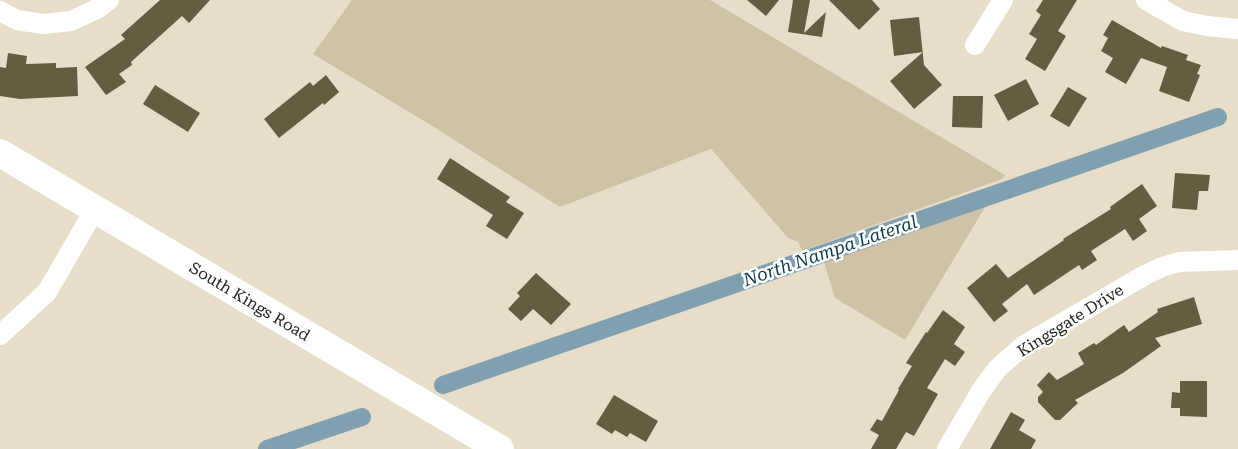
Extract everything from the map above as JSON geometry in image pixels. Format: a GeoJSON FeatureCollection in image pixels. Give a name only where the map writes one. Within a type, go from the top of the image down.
{"type":"FeatureCollection","features":[{"type":"Feature","properties":{"kind":"main road","name":"South Kings Road"},"geometry":{"type":"LineString","coordinates":[[0,153],[500,449]]}},
{"type":"Feature","properties":{"kind":"street"},"geometry":{"type":"LineString","coordinates":[[0,10],[17,20],[43,24],[71,22],[97,9],[109,0]]}},
{"type":"Feature","properties":{"kind":"street"},"geometry":{"type":"LineString","coordinates":[[975,45],[1003,0]]}},
{"type":"Feature","properties":{"kind":"street"},"geometry":{"type":"LineString","coordinates":[[1146,0],[1183,21],[1238,29]]}},
{"type":"Feature","properties":{"kind":"street"},"geometry":{"type":"LineString","coordinates":[[0,335],[47,292],[95,209]]}},
{"type":"Feature","properties":{"kind":"street","name":"Kingsgate Drive"},"geometry":{"type":"LineString","coordinates":[[946,449],[981,391],[997,369],[1023,346],[1162,266],[1178,262],[1238,260]]}},
{"type":"Feature","properties":{"kind":"shaded area"},"geometry":{"type":"Polygon","coordinates":[[[352,0],[710,0],[1005,175],[1002,179],[802,251],[798,242],[788,238],[711,149],[560,207],[434,127],[313,54],[352,0]]]}},
{"type":"Feature","properties":{"kind":"shaded area"},"geometry":{"type":"Polygon","coordinates":[[[987,204],[905,340],[835,298],[824,262],[987,204]]]}},
{"type":"Feature","properties":{"kind":"building"},"geometry":{"type":"Polygon","coordinates":[[[160,0],[210,0],[189,23],[182,16],[131,62],[132,65],[119,74],[126,82],[106,95],[85,67],[125,39],[121,35],[160,0]]]}},
{"type":"Feature","properties":{"kind":"building"},"geometry":{"type":"Polygon","coordinates":[[[747,0],[779,0],[766,16],[747,0]]]}},
{"type":"Feature","properties":{"kind":"building"},"geometry":{"type":"Polygon","coordinates":[[[793,0],[810,0],[804,33],[826,12],[822,37],[788,32],[793,0]]]}},
{"type":"Feature","properties":{"kind":"building"},"geometry":{"type":"Polygon","coordinates":[[[829,0],[872,0],[880,9],[859,30],[829,0]]]}},
{"type":"Feature","properties":{"kind":"building"},"geometry":{"type":"Polygon","coordinates":[[[1043,0],[1077,0],[1058,31],[1066,36],[1045,71],[1025,59],[1037,39],[1029,34],[1041,15],[1036,11],[1043,0]]]}},
{"type":"Feature","properties":{"kind":"building"},"geometry":{"type":"Polygon","coordinates":[[[919,17],[923,52],[894,56],[890,20],[919,17]]]}},
{"type":"Feature","properties":{"kind":"building"},"geometry":{"type":"Polygon","coordinates":[[[1112,20],[1161,48],[1162,46],[1188,55],[1186,60],[1201,65],[1197,74],[1200,75],[1189,102],[1159,91],[1167,67],[1141,58],[1126,84],[1105,72],[1113,58],[1101,51],[1108,38],[1103,35],[1112,20]]]}},
{"type":"Feature","properties":{"kind":"building"},"geometry":{"type":"Polygon","coordinates":[[[923,52],[924,65],[942,85],[914,109],[890,81],[923,52]]]}},
{"type":"Feature","properties":{"kind":"building"},"geometry":{"type":"Polygon","coordinates":[[[8,53],[27,56],[26,64],[56,63],[56,68],[77,67],[78,96],[20,99],[0,96],[0,67],[6,68],[8,53]]]}},
{"type":"Feature","properties":{"kind":"building"},"geometry":{"type":"Polygon","coordinates":[[[326,75],[339,92],[279,138],[264,119],[310,82],[313,86],[326,75]]]}},
{"type":"Feature","properties":{"kind":"building"},"geometry":{"type":"Polygon","coordinates":[[[1026,79],[1039,104],[1008,121],[994,95],[1026,79]]]}},
{"type":"Feature","properties":{"kind":"building"},"geometry":{"type":"Polygon","coordinates":[[[155,85],[200,113],[188,132],[143,104],[155,85]]]}},
{"type":"Feature","properties":{"kind":"building"},"geometry":{"type":"Polygon","coordinates":[[[1068,87],[1087,98],[1069,127],[1050,116],[1068,87]]]}},
{"type":"Feature","properties":{"kind":"building"},"geometry":{"type":"Polygon","coordinates":[[[953,96],[983,96],[982,128],[952,127],[953,96]]]}},
{"type":"Feature","properties":{"kind":"building"},"geometry":{"type":"Polygon","coordinates":[[[450,158],[510,197],[506,202],[524,213],[507,239],[486,226],[493,215],[437,179],[450,158]]]}},
{"type":"Feature","properties":{"kind":"building"},"geometry":{"type":"Polygon","coordinates":[[[1175,173],[1210,175],[1208,191],[1199,191],[1197,210],[1172,208],[1175,173]]]}},
{"type":"Feature","properties":{"kind":"building"},"geometry":{"type":"Polygon","coordinates":[[[1142,184],[1157,206],[1139,219],[1147,231],[1133,241],[1125,229],[1091,251],[1097,260],[1082,270],[1079,265],[1034,295],[1027,284],[1002,304],[1008,311],[994,322],[967,288],[996,264],[1008,278],[1063,239],[1111,209],[1110,207],[1142,184]]]}},
{"type":"Feature","properties":{"kind":"building"},"geometry":{"type":"Polygon","coordinates":[[[536,273],[571,304],[551,325],[533,309],[521,321],[508,309],[520,296],[517,293],[536,273]]]}},
{"type":"Feature","properties":{"kind":"building"},"geometry":{"type":"Polygon","coordinates":[[[1194,297],[1202,324],[1155,338],[1161,346],[1123,373],[1075,400],[1078,403],[1060,420],[1055,420],[1038,402],[1038,397],[1043,392],[1037,385],[1049,372],[1057,380],[1084,364],[1078,353],[1094,343],[1096,345],[1124,325],[1129,332],[1158,312],[1157,309],[1194,297]]]}},
{"type":"Feature","properties":{"kind":"building"},"geometry":{"type":"Polygon","coordinates":[[[943,310],[965,327],[954,344],[965,352],[955,366],[945,359],[927,388],[938,394],[914,436],[906,432],[896,449],[871,449],[879,435],[870,430],[877,419],[882,421],[912,366],[906,363],[943,310]]]}},
{"type":"Feature","properties":{"kind":"building"},"geometry":{"type":"Polygon","coordinates":[[[1180,381],[1207,381],[1207,417],[1180,416],[1180,408],[1171,408],[1172,392],[1180,393],[1180,381]]]}},
{"type":"Feature","properties":{"kind":"building"},"geometry":{"type":"Polygon","coordinates":[[[614,395],[658,421],[646,442],[630,433],[627,437],[615,430],[612,434],[596,424],[614,395]]]}},
{"type":"Feature","properties":{"kind":"building"},"geometry":{"type":"Polygon","coordinates":[[[1011,412],[1025,420],[1019,430],[1036,440],[1031,449],[990,449],[1011,412]]]}},
{"type":"Feature","properties":{"kind":"waterway","name":"North Nampa Lateral"},"geometry":{"type":"LineString","coordinates":[[443,385],[1218,117]]}},
{"type":"Feature","properties":{"kind":"waterway","name":"North Nampa Lateral"},"geometry":{"type":"LineString","coordinates":[[267,449],[362,417]]}}]}
